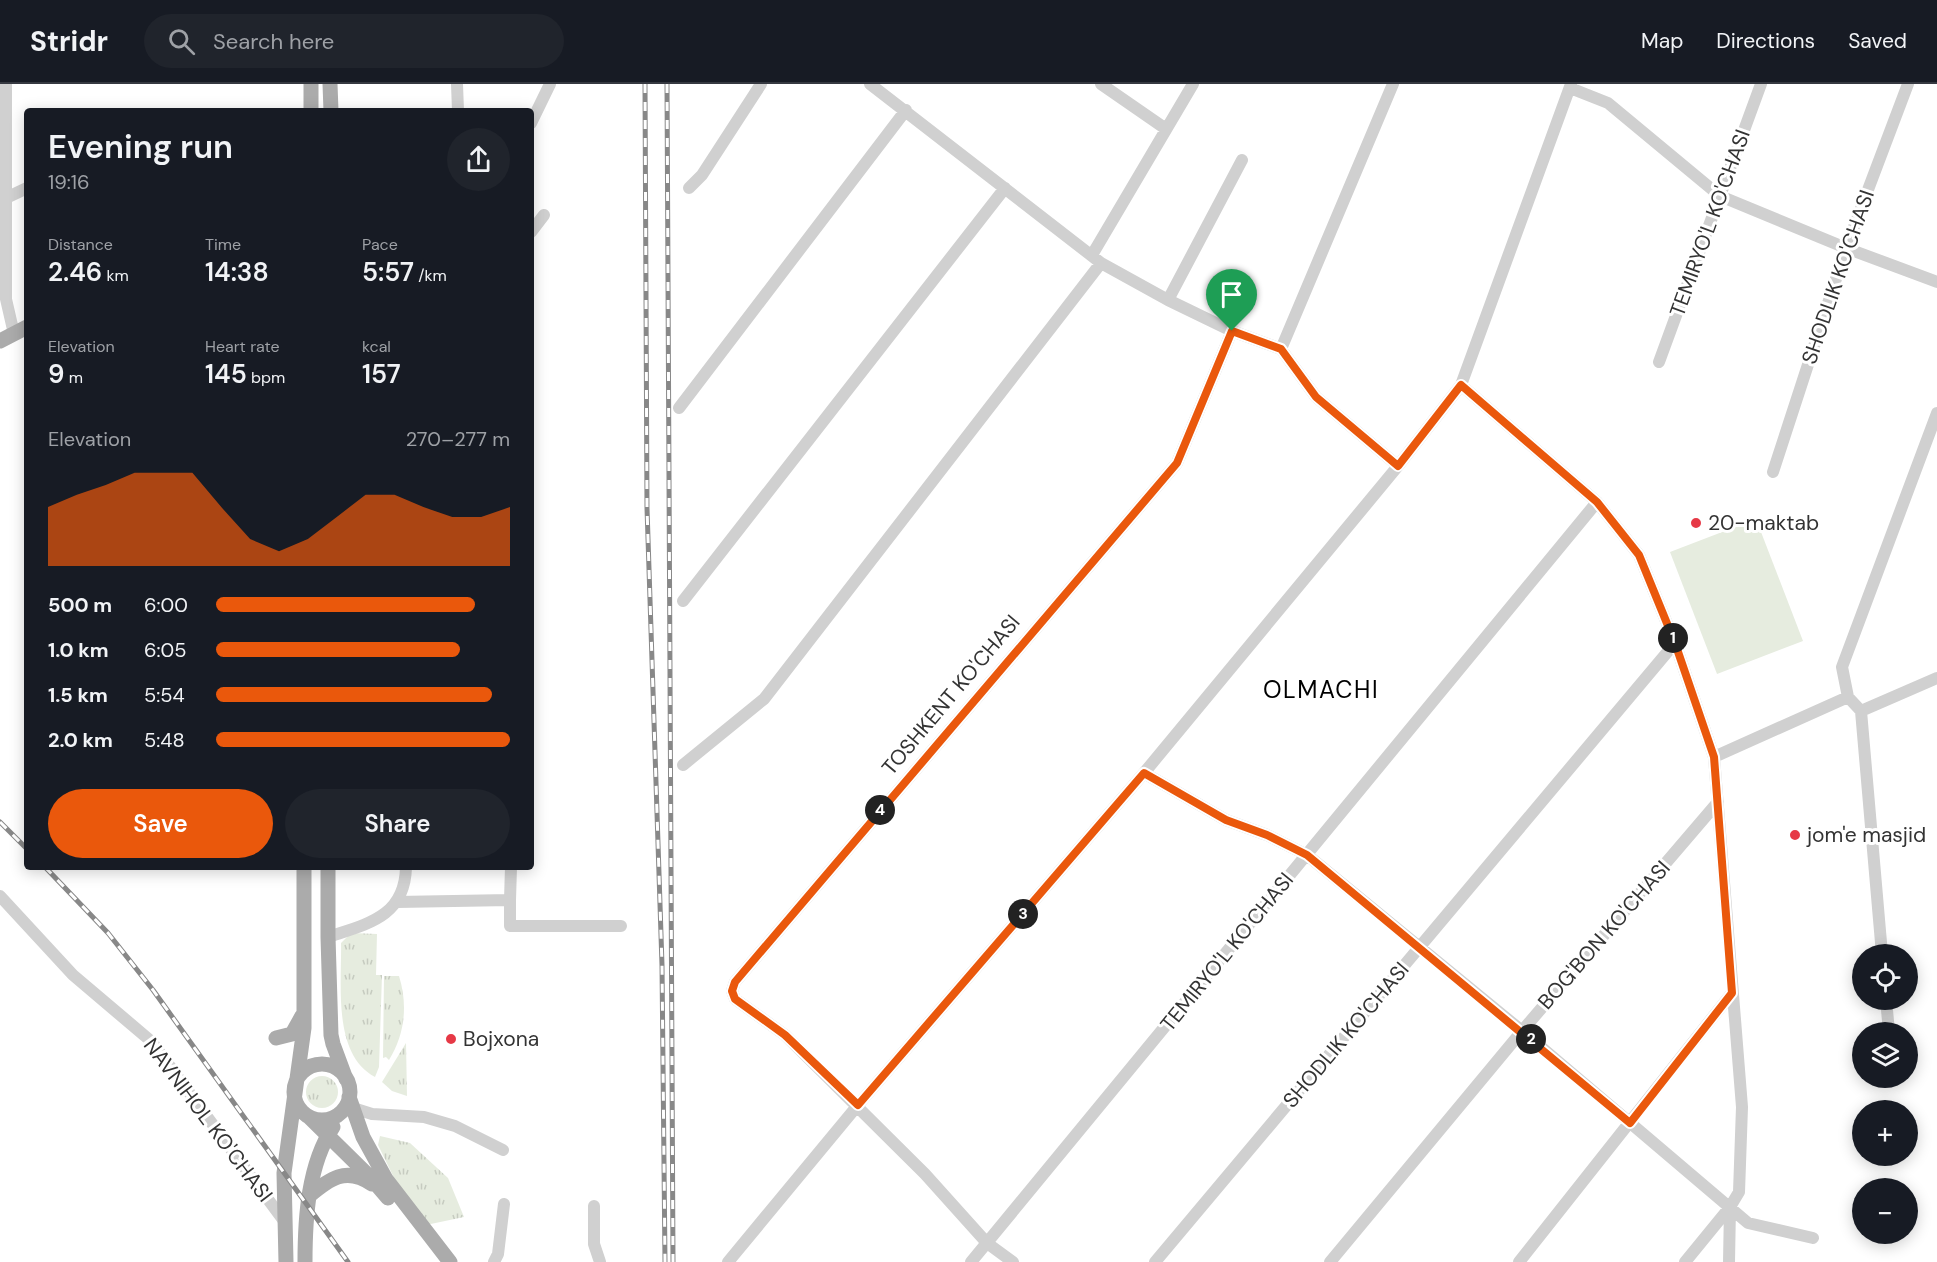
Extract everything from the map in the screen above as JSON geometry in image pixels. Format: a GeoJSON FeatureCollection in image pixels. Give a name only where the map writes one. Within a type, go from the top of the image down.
{"type":"FeatureCollection","features":[{"type":"Feature","properties":{"kind":"main road"},"geometry":{"type":"LineString","coordinates":[[311,84],[311,108]]}},
{"type":"Feature","properties":{"kind":"main road"},"geometry":{"type":"LineString","coordinates":[[330,84],[331,108]]}},
{"type":"Feature","properties":{"kind":"main road"},"geometry":{"type":"LineString","coordinates":[[286,1262],[284,1173],[303,1041],[305,1011],[304,870]]}},
{"type":"Feature","properties":{"kind":"main road"},"geometry":{"type":"LineString","coordinates":[[328,870],[331,1035],[346,1079],[349,1105],[386,1179],[450,1262]]}},
{"type":"Feature","properties":{"kind":"main road"},"geometry":{"type":"LineString","coordinates":[[276,1038],[287,1037],[294,1032],[305,1011]]}},
{"type":"Feature","properties":{"kind":"main road"},"geometry":{"type":"LineString","coordinates":[[346,1079],[333,1067],[316,1065],[301,1074],[295,1089],[296,1102],[304,1113],[328,1134],[381,1190],[438,1262]]}},
{"type":"Feature","properties":{"kind":"main road"},"geometry":{"type":"LineString","coordinates":[[309,1117],[324,1120],[339,1114],[349,1105]]}},
{"type":"Feature","properties":{"kind":"main road"},"geometry":{"type":"LineString","coordinates":[[305,1262],[305,1215],[317,1163],[328,1134],[349,1105]]}},
{"type":"Feature","properties":{"kind":"main road"},"geometry":{"type":"LineString","coordinates":[[309,1196],[327,1180],[341,1177],[358,1177],[381,1190]]}},
{"type":"Feature","properties":{"kind":"street"},"geometry":{"type":"LineString","coordinates":[[6,84],[6,299],[14,334]]}},
{"type":"Feature","properties":{"kind":"street"},"geometry":{"type":"LineString","coordinates":[[457,84],[458,108]]}},
{"type":"Feature","properties":{"kind":"street"},"geometry":{"type":"LineString","coordinates":[[534,117],[550,84]]}},
{"type":"Feature","properties":{"kind":"street"},"geometry":{"type":"LineString","coordinates":[[689,188],[702,175],[761,84]]}},
{"type":"Feature","properties":{"kind":"street"},"geometry":{"type":"LineString","coordinates":[[870,84],[1097,259],[1168,300],[1232,331],[1281,349],[1316,397],[1398,466]]}},
{"type":"Feature","properties":{"kind":"street"},"geometry":{"type":"LineString","coordinates":[[1101,84],[1166,129]]}},
{"type":"Feature","properties":{"kind":"street"},"geometry":{"type":"LineString","coordinates":[[682,765],[764,699],[1097,259],[1166,129],[1193,84]]}},
{"type":"Feature","properties":{"kind":"street"},"geometry":{"type":"LineString","coordinates":[[1281,349],[1393,84]]}},
{"type":"Feature","properties":{"kind":"street","name":"TEMIRYO'L KO'CHASI"},"geometry":{"type":"LineString","coordinates":[[1659,362],[1761,84]]}},
{"type":"Feature","properties":{"kind":"street","name":"SHODLIK KO'CHASI"},"geometry":{"type":"LineString","coordinates":[[1773,472],[1846,248],[1908,84]]}},
{"type":"Feature","properties":{"kind":"street"},"geometry":{"type":"LineString","coordinates":[[728,1262],[858,1105],[1144,773],[1398,466],[1461,385],[1570,86],[1608,103],[1720,196],[1846,248],[1937,282]]}},
{"type":"Feature","properties":{"kind":"street"},"geometry":{"type":"LineString","coordinates":[[679,408],[906,110]]}},
{"type":"Feature","properties":{"kind":"street"},"geometry":{"type":"LineString","coordinates":[[1168,300],[1242,160]]}},
{"type":"Feature","properties":{"kind":"street"},"geometry":{"type":"LineString","coordinates":[[683,601],[1005,188]]}},
{"type":"Feature","properties":{"kind":"street"},"geometry":{"type":"LineString","coordinates":[[6,198],[24,189]]}},
{"type":"Feature","properties":{"kind":"street"},"geometry":{"type":"LineString","coordinates":[[534,228],[544,215]]}},
{"type":"Feature","properties":{"kind":"street","name":"TOSHKENT KO'CHASI"},"geometry":{"type":"LineString","coordinates":[[858,1105],[785,1035],[735,999],[732,991],[735,982],[1177,463],[1232,331]]}},
{"type":"Feature","properties":{"kind":"street"},"geometry":{"type":"LineString","coordinates":[[1461,385],[1597,502],[1639,555],[1675,643],[1714,757],[1742,1107],[1739,1192],[1730,1207],[1685,1262]]}},
{"type":"Feature","properties":{"kind":"street"},"geometry":{"type":"LineString","coordinates":[[1881,944],[1861,711],[1848,697],[1842,667],[1937,413]]}},
{"type":"Feature","properties":{"kind":"street","name":"TEMIRYO'L KO'CHASI"},"geometry":{"type":"LineString","coordinates":[[971,1262],[1597,502]]}},
{"type":"Feature","properties":{"kind":"street","name":"SHODLIK KO'CHASI"},"geometry":{"type":"LineString","coordinates":[[1155,1262],[1675,643]]}},
{"type":"Feature","properties":{"kind":"street"},"geometry":{"type":"LineString","coordinates":[[1861,711],[1937,678]]}},
{"type":"Feature","properties":{"kind":"street"},"geometry":{"type":"LineString","coordinates":[[1714,757],[1848,697]]}},
{"type":"Feature","properties":{"kind":"street"},"geometry":{"type":"LineString","coordinates":[[1144,773],[1226,820],[1267,835],[1307,855],[1522,1031],[1748,1223],[1813,1238]]}},
{"type":"Feature","properties":{"kind":"street","name":"BOG'BON KO'CHASI"},"geometry":{"type":"LineString","coordinates":[[1330,1262],[1522,1031],[1718,802]]}},
{"type":"Feature","properties":{"kind":"street"},"geometry":{"type":"LineString","coordinates":[[328,937],[377,920],[397,902],[406,882],[406,870]]}},
{"type":"Feature","properties":{"kind":"street"},"geometry":{"type":"LineString","coordinates":[[511,870],[510,926],[621,926]]}},
{"type":"Feature","properties":{"kind":"street","name":"NAVNIHOL KO'CHASI"},"geometry":{"type":"LineString","coordinates":[[0,896],[74,975],[152,1042],[284,1221]]}},
{"type":"Feature","properties":{"kind":"street"},"geometry":{"type":"LineString","coordinates":[[397,902],[510,900]]}},
{"type":"Feature","properties":{"kind":"street"},"geometry":{"type":"LineString","coordinates":[[1519,1262],[1732,993]]}},
{"type":"Feature","properties":{"kind":"street"},"geometry":{"type":"LineString","coordinates":[[349,1105],[372,1114],[424,1117],[455,1126],[502,1150]]}},
{"type":"Feature","properties":{"kind":"street"},"geometry":{"type":"LineString","coordinates":[[858,1105],[925,1174],[987,1243],[1013,1262]]}},
{"type":"Feature","properties":{"kind":"street"},"geometry":{"type":"LineString","coordinates":[[494,1262],[498,1254],[504,1204]]}},
{"type":"Feature","properties":{"kind":"street"},"geometry":{"type":"LineString","coordinates":[[594,1206],[594,1244],[600,1262]]}},
{"type":"Feature","properties":{"kind":"street"},"geometry":{"type":"LineString","coordinates":[[1729,1262],[1730,1207]]}},
{"type":"Feature","properties":{"kind":"green space"},"geometry":{"type":"Polygon","coordinates":[[[1756,519],[1803,641],[1717,674],[1670,552],[1756,519]]]}},
{"type":"Feature","properties":{"kind":"green space"},"geometry":{"type":"Polygon","coordinates":[[[351,933],[377,934],[376,975],[382,975],[379,1067],[375,1077],[361,1066],[352,1052],[342,1017],[341,943],[351,933]]]}},
{"type":"Feature","properties":{"kind":"green space"},"geometry":{"type":"Polygon","coordinates":[[[384,976],[399,976],[404,1008],[402,1030],[389,1060],[386,1057],[383,1058],[384,976]]]}},
{"type":"Feature","properties":{"kind":"green space"},"geometry":{"type":"Polygon","coordinates":[[[406,1043],[407,1096],[392,1091],[382,1082],[406,1043]]]}},
{"type":"Feature","properties":{"kind":"green space"},"geometry":{"type":"Polygon","coordinates":[[[322,1076],[333,1081],[338,1092],[333,1103],[322,1108],[311,1103],[306,1092],[311,1081],[322,1076]]]}},
{"type":"Feature","properties":{"kind":"green space"},"geometry":{"type":"Polygon","coordinates":[[[380,1136],[410,1143],[448,1178],[464,1217],[426,1225],[398,1186],[378,1145],[380,1136]]]}},
{"type":"Feature","properties":{"kind":"railway"},"geometry":{"type":"LineString","coordinates":[[645,84],[647,508],[662,965],[665,1262]]}},
{"type":"Feature","properties":{"kind":"railway"},"geometry":{"type":"LineString","coordinates":[[667,84],[673,1262]]}},
{"type":"Feature","properties":{"kind":"railway"},"geometry":{"type":"LineString","coordinates":[[0,822],[24,846]]}},
{"type":"Feature","properties":{"kind":"railway"},"geometry":{"type":"LineString","coordinates":[[48,870],[108,933],[153,990],[348,1262]]}},
{"type":"Feature","properties":{"kind":"place","name":"20-maktab"},"geometry":{"type":"Point","coordinates":[1696,523]}},
{"type":"Feature","properties":{"kind":"place","name":"jom'e masjid"},"geometry":{"type":"Point","coordinates":[1795,835]}},
{"type":"Feature","properties":{"kind":"place","name":"Bojxona"},"geometry":{"type":"Point","coordinates":[451,1039]}},
{"type":"Feature","properties":{"kind":"district","name":"OLMACHI"},"geometry":{"type":"Point","coordinates":[1321,689]}},
{"type":"Feature","properties":{"kind":"route"},"geometry":{"type":"LineString","coordinates":[[1232,331],[1281,349],[1316,397],[1398,466],[1461,385],[1597,502],[1639,555],[1675,643],[1714,757],[1732,993],[1630,1123],[1307,855],[1267,835],[1226,820],[1144,773],[858,1105],[785,1035],[735,999],[732,991],[735,982],[1177,463],[1232,331]]}}]}
